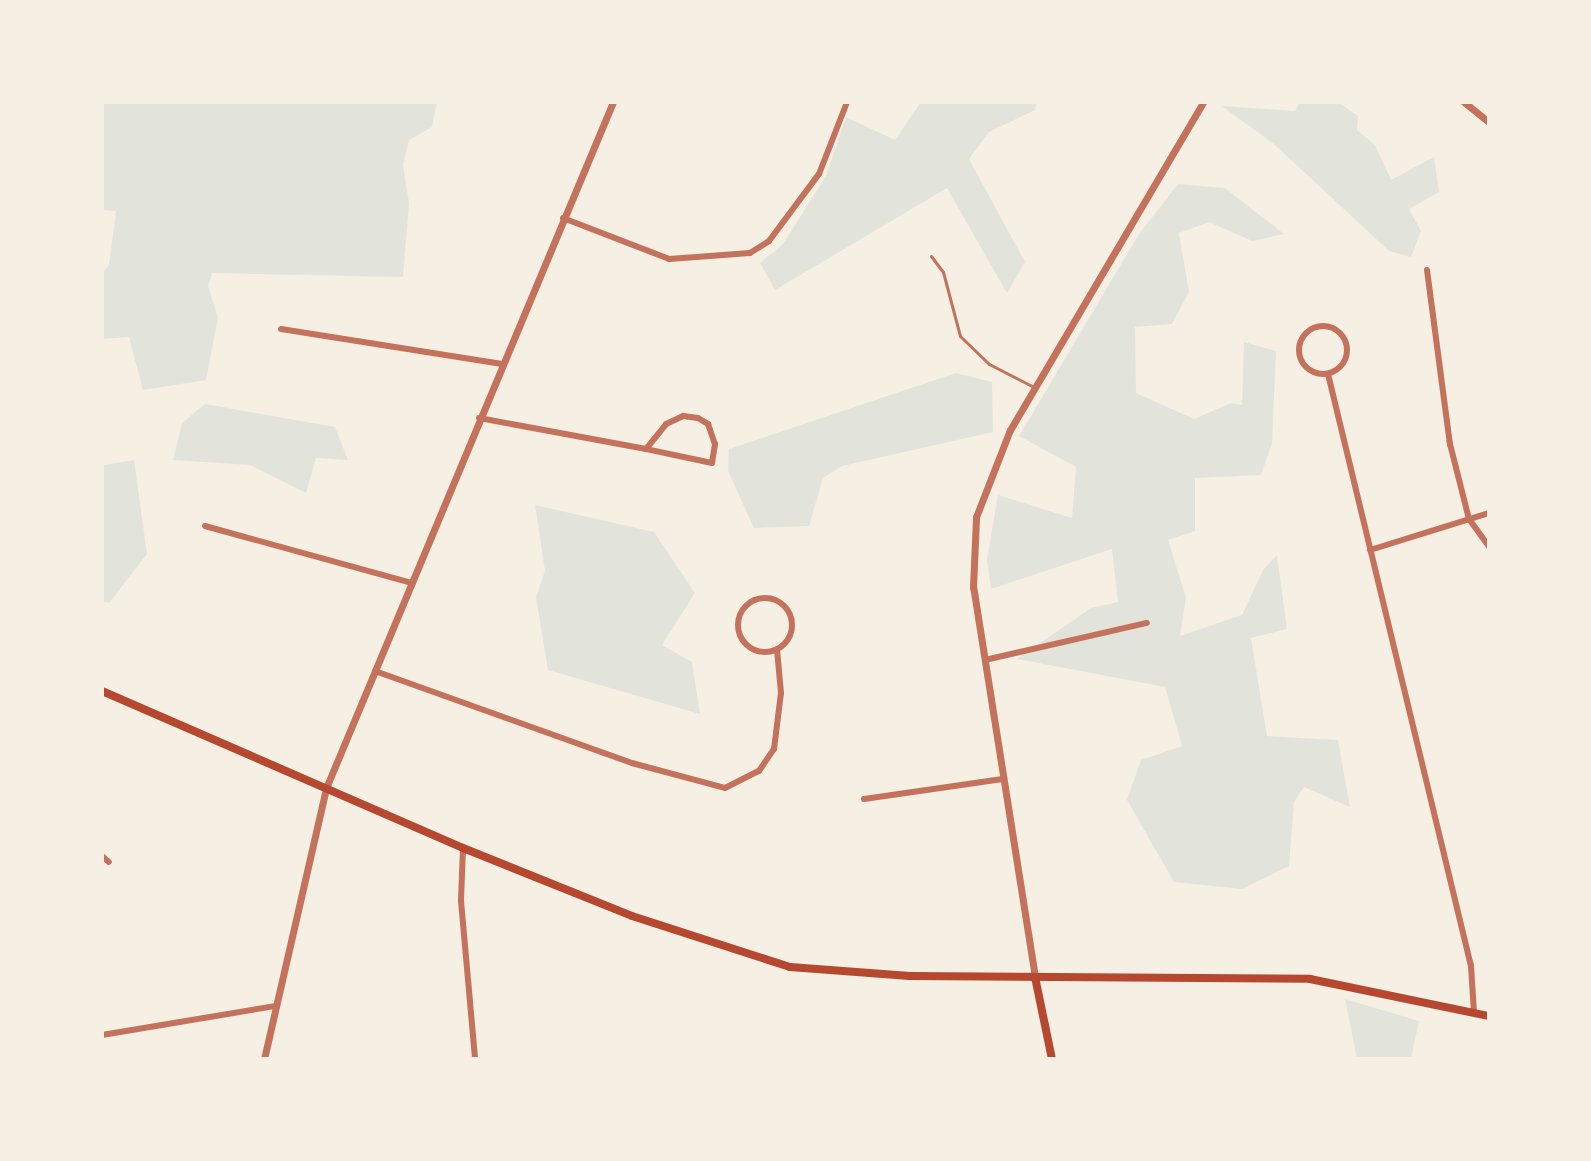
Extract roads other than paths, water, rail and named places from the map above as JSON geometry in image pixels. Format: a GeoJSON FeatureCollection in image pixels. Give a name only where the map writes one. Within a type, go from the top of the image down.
{"type":"FeatureCollection","features":[{"type":"Feature","properties":{"kind":"main road"},"geometry":{"type":"LineString","coordinates":[[102,691],[463,848],[632,916],[790,967],[839,974],[1269,977],[1343,983],[1489,1016]]}},
{"type":"Feature","properties":{"kind":"main road"},"geometry":{"type":"LineString","coordinates":[[1035,977],[1052,1059]]}},
{"type":"Feature","properties":{"kind":"street"},"geometry":{"type":"LineString","coordinates":[[264,1059],[326,788],[613,102]]}},
{"type":"Feature","properties":{"kind":"street"},"geometry":{"type":"LineString","coordinates":[[563,218],[669,259],[750,253],[769,241],[819,174],[847,102]]}},
{"type":"Feature","properties":{"kind":"street"},"geometry":{"type":"LineString","coordinates":[[1035,977],[972,571],[976,517],[1000,450],[1034,387],[1203,102]]}},
{"type":"Feature","properties":{"kind":"street"},"geometry":{"type":"LineString","coordinates":[[1464,102],[1489,122]]}},
{"type":"Feature","properties":{"kind":"street"},"geometry":{"type":"LineString","coordinates":[[1427,270],[1450,444],[1469,519],[1489,547]]}},
{"type":"Feature","properties":{"kind":"street"},"geometry":{"type":"LineString","coordinates":[[1319,327],[1336,330],[1346,344],[1343,364],[1328,374],[1310,371],[1300,355],[1303,337],[1319,327]]}},
{"type":"Feature","properties":{"kind":"street"},"geometry":{"type":"LineString","coordinates":[[281,329],[502,364]]}},
{"type":"Feature","properties":{"kind":"street"},"geometry":{"type":"LineString","coordinates":[[1328,374],[1474,977],[1474,1012]]}},
{"type":"Feature","properties":{"kind":"street"},"geometry":{"type":"LineString","coordinates":[[479,418],[712,463],[715,444],[708,424],[683,416],[666,424],[646,449]]}},
{"type":"Feature","properties":{"kind":"street"},"geometry":{"type":"LineString","coordinates":[[1370,550],[1489,513]]}},
{"type":"Feature","properties":{"kind":"street"},"geometry":{"type":"LineString","coordinates":[[205,526],[412,583]]}},
{"type":"Feature","properties":{"kind":"street"},"geometry":{"type":"LineString","coordinates":[[768,599],[789,613],[789,638],[777,649],[759,651],[744,642],[738,625],[752,602],[768,599]]}},
{"type":"Feature","properties":{"kind":"street"},"geometry":{"type":"LineString","coordinates":[[985,660],[1147,623]]}},
{"type":"Feature","properties":{"kind":"street"},"geometry":{"type":"LineString","coordinates":[[375,671],[632,763],[725,788],[759,771],[774,749],[781,693],[777,649]]}},
{"type":"Feature","properties":{"kind":"street"},"geometry":{"type":"LineString","coordinates":[[864,799],[1003,779]]}},
{"type":"Feature","properties":{"kind":"street"},"geometry":{"type":"LineString","coordinates":[[463,848],[460,876],[475,1059]]}},
{"type":"Feature","properties":{"kind":"street"},"geometry":{"type":"LineString","coordinates":[[102,856],[109,862]]}},
{"type":"Feature","properties":{"kind":"street"},"geometry":{"type":"LineString","coordinates":[[102,1035],[275,1006]]}},
{"type":"Feature","properties":{"kind":"lane"},"geometry":{"type":"LineString","coordinates":[[931,256],[943,272],[960,336],[989,364],[1034,387]]}}]}
